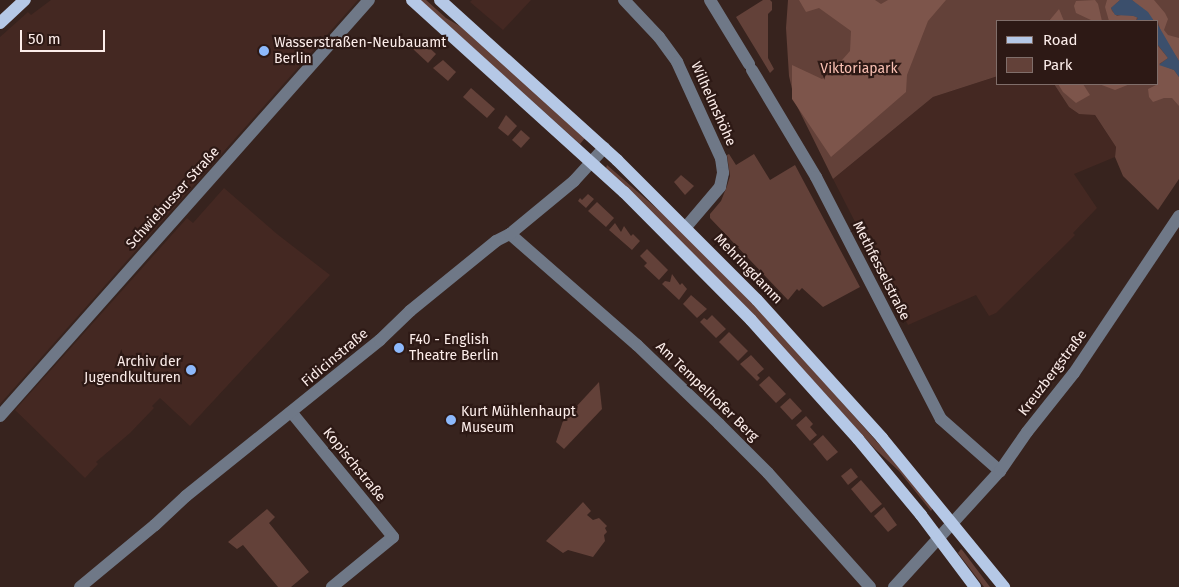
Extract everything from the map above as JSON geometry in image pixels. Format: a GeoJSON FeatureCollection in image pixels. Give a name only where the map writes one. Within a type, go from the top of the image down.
{"type":"FeatureCollection","features":[{"type":"Feature","properties":{"kind":"main road"},"geometry":{"type":"LineString","coordinates":[[0,23],[25,0]]}},
{"type":"Feature","properties":{"kind":"main road"},"geometry":{"type":"LineString","coordinates":[[412,0],[592,162],[692,259],[776,347],[858,439],[940,539],[975,587]]}},
{"type":"Feature","properties":{"kind":"main road","name":"Mehringdamm"},"geometry":{"type":"LineString","coordinates":[[440,0],[604,148],[686,227],[808,355],[954,524],[1004,587]]}},
{"type":"Feature","properties":{"kind":"street","name":"Schwiebusser Straße"},"geometry":{"type":"LineString","coordinates":[[0,416],[369,0]]}},
{"type":"Feature","properties":{"kind":"street","name":"Wilhelmshöhe"},"geometry":{"type":"LineString","coordinates":[[624,0],[659,37],[677,62],[721,158],[723,173],[720,187],[686,227]]}},
{"type":"Feature","properties":{"kind":"street","name":"Methfesselstraße"},"geometry":{"type":"LineString","coordinates":[[710,0],[816,178],[941,419],[1000,471]]}},
{"type":"Feature","properties":{"kind":"street","name":"Fidicinstraße"},"geometry":{"type":"LineString","coordinates":[[80,587],[156,525],[186,496],[277,421],[292,413],[393,329],[410,311],[496,240],[510,234],[574,181],[604,148]]}},
{"type":"Feature","properties":{"kind":"street","name":"Kreuzbergstraße"},"geometry":{"type":"LineString","coordinates":[[894,587],[954,524],[1000,471],[1027,432],[1074,373],[1179,216]]}},
{"type":"Feature","properties":{"kind":"street","name":"Am Tempelhofer Berg"},"geometry":{"type":"LineString","coordinates":[[510,234],[637,345],[699,404],[768,473],[870,587]]}},
{"type":"Feature","properties":{"kind":"street","name":"Kopischstraße"},"geometry":{"type":"LineString","coordinates":[[292,413],[393,537],[332,587]]}},
{"type":"Feature","properties":{"kind":"shaded area"},"geometry":{"type":"Polygon","coordinates":[[[51,0],[358,0],[0,404],[0,37],[28,12],[31,15],[51,0]]]}},
{"type":"Feature","properties":{"kind":"shaded area"},"geometry":{"type":"Polygon","coordinates":[[[472,0],[531,0],[503,30],[470,2],[472,0]]]}},
{"type":"Feature","properties":{"kind":"shaded area"},"geometry":{"type":"Polygon","coordinates":[[[996,77],[996,85],[1055,85],[1069,107],[1079,114],[1094,114],[1116,147],[1115,157],[1074,174],[1097,208],[1073,233],[1075,235],[996,313],[989,316],[976,295],[908,325],[833,179],[933,97],[996,77]]]}},
{"type":"Feature","properties":{"kind":"shaded area"},"geometry":{"type":"Polygon","coordinates":[[[224,188],[277,234],[330,275],[190,426],[160,398],[152,406],[154,408],[130,433],[96,462],[98,464],[85,478],[15,410],[187,218],[193,223],[224,188]]]}},
{"type":"Feature","properties":{"kind":"green space"},"geometry":{"type":"Polygon","coordinates":[[[420,0],[426,0],[446,18],[463,28],[585,138],[580,144],[420,0]]]}},
{"type":"Feature","properties":{"kind":"green space"},"geometry":{"type":"Polygon","coordinates":[[[763,0],[770,0],[772,2],[772,10],[768,14],[768,58],[774,69],[770,73],[736,17],[763,0]]]}},
{"type":"Feature","properties":{"kind":"green space","name":"Viktoriapark"},"geometry":{"type":"Polygon","coordinates":[[[788,0],[1179,0],[1179,179],[1158,210],[1123,176],[1115,157],[1116,147],[1095,115],[1079,114],[1069,107],[1055,85],[1159,85],[1159,20],[996,20],[996,77],[933,97],[833,179],[795,102],[789,76],[786,28],[788,0]]]}},
{"type":"Feature","properties":{"kind":"green space"},"geometry":{"type":"Polygon","coordinates":[[[799,0],[875,0],[881,4],[888,0],[946,0],[928,21],[907,75],[906,92],[831,157],[792,99],[792,65],[822,79],[850,51],[851,31],[819,8],[806,12],[799,0]]]}},
{"type":"Feature","properties":{"kind":"green space"},"geometry":{"type":"Polygon","coordinates":[[[1095,0],[1098,4],[1102,20],[1091,20],[1076,13],[1074,6],[1076,1],[1095,0]]]}},
{"type":"Feature","properties":{"kind":"green space"},"geometry":{"type":"Polygon","coordinates":[[[1107,0],[1120,0],[1111,8],[1112,11],[1117,16],[1125,14],[1137,17],[1136,20],[1109,20],[1105,7],[1107,0]]]}},
{"type":"Feature","properties":{"kind":"green space"},"geometry":{"type":"Polygon","coordinates":[[[1132,0],[1154,0],[1165,13],[1168,19],[1164,30],[1168,35],[1179,38],[1179,61],[1161,33],[1159,20],[1153,20],[1132,0]]]}},
{"type":"Feature","properties":{"kind":"green space"},"geometry":{"type":"Polygon","coordinates":[[[1059,9],[1064,20],[1050,20],[1059,9]]]}},
{"type":"Feature","properties":{"kind":"green space"},"geometry":{"type":"Polygon","coordinates":[[[421,40],[436,54],[428,63],[413,49],[421,40]]]}},
{"type":"Feature","properties":{"kind":"green space"},"geometry":{"type":"Polygon","coordinates":[[[1159,47],[1168,58],[1159,64],[1159,47]]]}},
{"type":"Feature","properties":{"kind":"green space"},"geometry":{"type":"Polygon","coordinates":[[[443,60],[456,72],[448,81],[433,68],[443,60]]]}},
{"type":"Feature","properties":{"kind":"green space"},"geometry":{"type":"Polygon","coordinates":[[[1159,64],[1174,70],[1179,77],[1179,106],[1172,98],[1164,98],[1153,102],[1149,97],[1148,89],[1159,85],[1159,64]]]}},
{"type":"Feature","properties":{"kind":"green space"},"geometry":{"type":"Polygon","coordinates":[[[1059,85],[1084,85],[1090,95],[1076,103],[1063,92],[1059,85]]]}},
{"type":"Feature","properties":{"kind":"green space"},"geometry":{"type":"Polygon","coordinates":[[[1102,85],[1128,85],[1115,90],[1102,85]]]}},
{"type":"Feature","properties":{"kind":"green space"},"geometry":{"type":"Polygon","coordinates":[[[471,88],[495,109],[487,118],[463,97],[471,88]]]}},
{"type":"Feature","properties":{"kind":"green space"},"geometry":{"type":"Polygon","coordinates":[[[506,115],[517,126],[508,136],[498,128],[506,115]]]}},
{"type":"Feature","properties":{"kind":"green space"},"geometry":{"type":"Polygon","coordinates":[[[521,130],[530,138],[521,148],[512,140],[521,130]]]}},
{"type":"Feature","properties":{"kind":"green space"},"geometry":{"type":"Polygon","coordinates":[[[729,154],[736,165],[754,154],[770,180],[795,165],[860,287],[823,307],[802,288],[799,291],[797,289],[788,300],[710,218],[710,214],[721,201],[730,176],[727,155],[729,154]]]}},
{"type":"Feature","properties":{"kind":"green space"},"geometry":{"type":"Polygon","coordinates":[[[607,165],[671,221],[775,327],[885,451],[933,508],[931,511],[899,471],[875,449],[751,312],[606,168],[607,165]]]}},
{"type":"Feature","properties":{"kind":"green space"},"geometry":{"type":"Polygon","coordinates":[[[681,175],[694,186],[685,195],[674,182],[681,175]]]}},
{"type":"Feature","properties":{"kind":"green space"},"geometry":{"type":"Polygon","coordinates":[[[588,194],[594,199],[586,208],[578,201],[588,194]]]}},
{"type":"Feature","properties":{"kind":"green space"},"geometry":{"type":"Polygon","coordinates":[[[597,202],[614,218],[606,227],[588,211],[597,202]]]}},
{"type":"Feature","properties":{"kind":"green space"},"geometry":{"type":"Polygon","coordinates":[[[615,223],[621,232],[624,226],[631,236],[633,234],[640,241],[632,250],[609,230],[615,223]]]}},
{"type":"Feature","properties":{"kind":"green space"},"geometry":{"type":"Polygon","coordinates":[[[647,249],[668,270],[659,280],[644,266],[647,263],[640,256],[647,249]]]}},
{"type":"Feature","properties":{"kind":"green space"},"geometry":{"type":"Polygon","coordinates":[[[672,274],[680,285],[682,283],[687,289],[679,300],[662,284],[665,281],[670,282],[672,274]]]}},
{"type":"Feature","properties":{"kind":"green space"},"geometry":{"type":"Polygon","coordinates":[[[691,295],[707,309],[697,318],[683,304],[691,295]]]}},
{"type":"Feature","properties":{"kind":"green space"},"geometry":{"type":"Polygon","coordinates":[[[712,315],[726,329],[716,338],[700,322],[704,318],[707,320],[712,315]]]}},
{"type":"Feature","properties":{"kind":"green space"},"geometry":{"type":"Polygon","coordinates":[[[729,332],[748,351],[738,361],[719,342],[729,332]]]}},
{"type":"Feature","properties":{"kind":"green space"},"geometry":{"type":"Polygon","coordinates":[[[751,355],[764,369],[757,375],[760,378],[757,381],[740,364],[751,355]]]}},
{"type":"Feature","properties":{"kind":"green space"},"geometry":{"type":"Polygon","coordinates":[[[769,376],[786,394],[776,403],[759,385],[769,376]]]}},
{"type":"Feature","properties":{"kind":"green space"},"geometry":{"type":"Polygon","coordinates":[[[599,382],[602,409],[564,449],[556,442],[563,421],[599,382]]]}},
{"type":"Feature","properties":{"kind":"green space"},"geometry":{"type":"Polygon","coordinates":[[[790,398],[802,411],[792,420],[780,407],[790,398]]]}},
{"type":"Feature","properties":{"kind":"green space"},"geometry":{"type":"Polygon","coordinates":[[[806,416],[813,424],[810,427],[817,435],[810,441],[796,425],[806,416]]]}},
{"type":"Feature","properties":{"kind":"green space"},"geometry":{"type":"Polygon","coordinates":[[[823,435],[838,452],[827,461],[813,444],[823,435]]]}},
{"type":"Feature","properties":{"kind":"green space"},"geometry":{"type":"Polygon","coordinates":[[[851,468],[858,477],[848,485],[841,476],[851,468]]]}},
{"type":"Feature","properties":{"kind":"green space"},"geometry":{"type":"Polygon","coordinates":[[[861,480],[882,504],[871,513],[851,489],[861,480]]]}},
{"type":"Feature","properties":{"kind":"green space"},"geometry":{"type":"Polygon","coordinates":[[[583,502],[591,511],[587,515],[593,520],[599,518],[607,526],[605,528],[607,532],[604,535],[605,541],[593,557],[568,550],[563,553],[546,541],[583,502]]]}},
{"type":"Feature","properties":{"kind":"green space"},"geometry":{"type":"Polygon","coordinates":[[[884,507],[897,525],[888,532],[874,516],[884,507]]]}},
{"type":"Feature","properties":{"kind":"green space"},"geometry":{"type":"Polygon","coordinates":[[[267,509],[275,517],[269,523],[309,572],[291,587],[278,587],[243,545],[237,549],[228,542],[267,509]]]}},
{"type":"Feature","properties":{"kind":"green space"},"geometry":{"type":"Polygon","coordinates":[[[961,549],[990,587],[984,587],[958,553],[961,549]]]}},
{"type":"Feature","properties":{"kind":"water"},"geometry":{"type":"Polygon","coordinates":[[[1120,0],[1132,0],[1148,12],[1153,20],[1137,20],[1138,18],[1134,16],[1115,15],[1111,8],[1120,0]]]}},
{"type":"Feature","properties":{"kind":"water"},"geometry":{"type":"Polygon","coordinates":[[[1159,27],[1179,61],[1179,77],[1174,70],[1159,65],[1168,58],[1159,46],[1159,27]]]}},
{"type":"Feature","properties":{"kind":"place","name":"Wasserstraßen-Neubauamt Berlin"},"geometry":{"type":"Point","coordinates":[264,51]}},
{"type":"Feature","properties":{"kind":"place","name":"F40 - English Theatre Berlin"},"geometry":{"type":"Point","coordinates":[399,348]}},
{"type":"Feature","properties":{"kind":"place","name":"Archiv der Jugendkulturen"},"geometry":{"type":"Point","coordinates":[191,370]}},
{"type":"Feature","properties":{"kind":"place","name":"Kurt Mühlenhaupt Museum"},"geometry":{"type":"Point","coordinates":[451,420]}}]}
